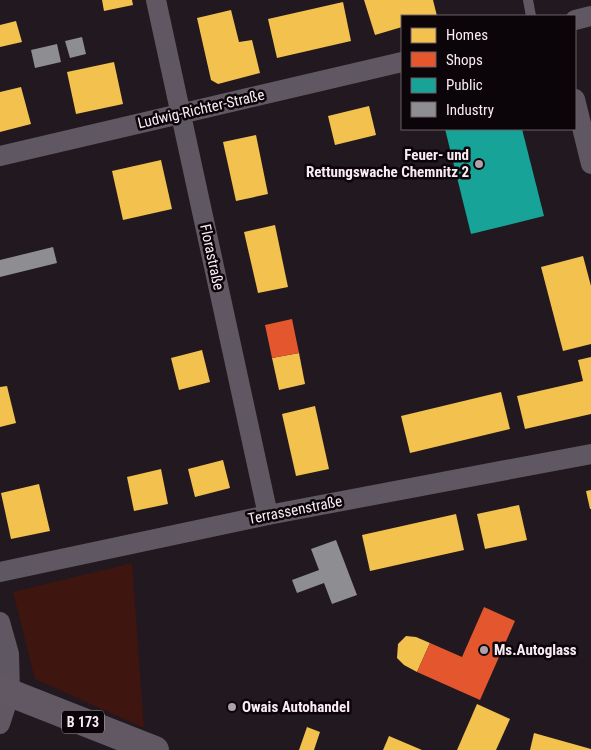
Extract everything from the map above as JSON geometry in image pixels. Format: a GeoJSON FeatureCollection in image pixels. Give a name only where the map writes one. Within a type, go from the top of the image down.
{"type":"FeatureCollection","features":[{"type":"Feature","properties":{"kind":"main road","name":"B 173"},"geometry":{"type":"LineString","coordinates":[[5,691],[155,750]]}},
{"type":"Feature","properties":{"kind":"street","name":"Florastraße"},"geometry":{"type":"LineString","coordinates":[[156,0],[268,515]]}},
{"type":"Feature","properties":{"kind":"street"},"geometry":{"type":"LineString","coordinates":[[576,20],[591,16]]}},
{"type":"Feature","properties":{"kind":"street","name":"Ludwig-Richter-Straße"},"geometry":{"type":"LineString","coordinates":[[0,156],[401,62]]}},
{"type":"Feature","properties":{"kind":"street"},"geometry":{"type":"LineString","coordinates":[[576,103],[591,164]]}},
{"type":"Feature","properties":{"kind":"street","name":"Terrassenstraße"},"geometry":{"type":"LineString","coordinates":[[0,572],[268,515],[591,454]]}},
{"type":"Feature","properties":{"kind":"street"},"geometry":{"type":"LineString","coordinates":[[0,622],[9,654],[0,724]]}},
{"type":"Feature","properties":{"kind":"lane"},"geometry":{"type":"LineString","coordinates":[[528,0],[532,15]]}},
{"type":"Feature","properties":{"kind":"shaded area"},"geometry":{"type":"Polygon","coordinates":[[[132,563],[144,728],[35,679],[13,592],[132,563]]]}},
{"type":"Feature","properties":{"kind":"building: Homes"},"geometry":{"type":"Polygon","coordinates":[[[102,0],[132,0],[133,5],[104,11],[102,0]]]}},
{"type":"Feature","properties":{"kind":"building: Homes"},"geometry":{"type":"Polygon","coordinates":[[[364,0],[433,0],[437,15],[401,15],[401,27],[375,35],[364,0]]]}},
{"type":"Feature","properties":{"kind":"building: Homes"},"geometry":{"type":"Polygon","coordinates":[[[343,2],[351,41],[277,58],[268,19],[343,2]]]}},
{"type":"Feature","properties":{"kind":"building: Homes"},"geometry":{"type":"Polygon","coordinates":[[[231,10],[239,42],[252,40],[260,73],[218,84],[211,80],[197,18],[231,10]]]}},
{"type":"Feature","properties":{"kind":"building: Homes"},"geometry":{"type":"Polygon","coordinates":[[[16,21],[22,42],[0,47],[0,25],[16,21]]]}},
{"type":"Feature","properties":{"kind":"building: Homes"},"geometry":{"type":"Polygon","coordinates":[[[114,62],[123,104],[76,114],[67,72],[114,62]]]}},
{"type":"Feature","properties":{"kind":"building: Homes"},"geometry":{"type":"Polygon","coordinates":[[[21,87],[31,124],[0,132],[0,92],[21,87]]]}},
{"type":"Feature","properties":{"kind":"building: Homes"},"geometry":{"type":"Polygon","coordinates":[[[369,106],[376,135],[335,145],[328,116],[369,106]]]}},
{"type":"Feature","properties":{"kind":"building: Homes"},"geometry":{"type":"Polygon","coordinates":[[[256,135],[268,194],[236,201],[223,142],[256,135]]]}},
{"type":"Feature","properties":{"kind":"building: Homes"},"geometry":{"type":"Polygon","coordinates":[[[161,160],[172,209],[123,220],[112,171],[161,160]]]}},
{"type":"Feature","properties":{"kind":"building: Homes"},"geometry":{"type":"Polygon","coordinates":[[[275,225],[288,287],[258,293],[244,232],[275,225]]]}},
{"type":"Feature","properties":{"kind":"building: Homes"},"geometry":{"type":"Polygon","coordinates":[[[583,256],[591,286],[591,344],[563,351],[541,267],[583,256]]]}},
{"type":"Feature","properties":{"kind":"building: Homes"},"geometry":{"type":"Polygon","coordinates":[[[202,350],[210,382],[179,390],[171,358],[202,350]]]}},
{"type":"Feature","properties":{"kind":"building: Homes"},"geometry":{"type":"Polygon","coordinates":[[[299,353],[305,384],[279,390],[272,358],[299,353]]]}},
{"type":"Feature","properties":{"kind":"building: Homes"},"geometry":{"type":"Polygon","coordinates":[[[591,357],[591,414],[525,429],[517,396],[583,381],[578,360],[591,357]]]}},
{"type":"Feature","properties":{"kind":"building: Homes"},"geometry":{"type":"Polygon","coordinates":[[[7,386],[16,423],[0,427],[0,387],[7,386]]]}},
{"type":"Feature","properties":{"kind":"building: Homes"},"geometry":{"type":"Polygon","coordinates":[[[501,392],[510,429],[410,453],[401,416],[501,392]]]}},
{"type":"Feature","properties":{"kind":"building: Homes"},"geometry":{"type":"Polygon","coordinates":[[[315,406],[329,469],[296,476],[282,414],[315,406]]]}},
{"type":"Feature","properties":{"kind":"building: Homes"},"geometry":{"type":"Polygon","coordinates":[[[223,460],[230,488],[195,497],[188,469],[223,460]]]}},
{"type":"Feature","properties":{"kind":"building: Homes"},"geometry":{"type":"Polygon","coordinates":[[[161,469],[168,504],[134,511],[127,477],[161,469]]]}},
{"type":"Feature","properties":{"kind":"building: Homes"},"geometry":{"type":"Polygon","coordinates":[[[39,484],[50,531],[11,539],[1,493],[39,484]]]}},
{"type":"Feature","properties":{"kind":"building: Homes"},"geometry":{"type":"Polygon","coordinates":[[[591,490],[591,509],[590,509],[586,491],[591,490]]]}},
{"type":"Feature","properties":{"kind":"building: Homes"},"geometry":{"type":"Polygon","coordinates":[[[519,505],[527,540],[485,549],[477,514],[519,505]]]}},
{"type":"Feature","properties":{"kind":"building: Homes"},"geometry":{"type":"Polygon","coordinates":[[[456,514],[464,550],[370,571],[362,535],[456,514]]]}},
{"type":"Feature","properties":{"kind":"building: Homes"},"geometry":{"type":"Polygon","coordinates":[[[406,636],[416,637],[430,643],[417,672],[404,665],[397,658],[398,644],[406,636]]]}},
{"type":"Feature","properties":{"kind":"building: Homes"},"geometry":{"type":"Polygon","coordinates":[[[477,704],[510,719],[496,750],[457,750],[477,704]]]}},
{"type":"Feature","properties":{"kind":"building: Homes"},"geometry":{"type":"Polygon","coordinates":[[[307,727],[320,732],[314,750],[299,750],[307,727]]]}},
{"type":"Feature","properties":{"kind":"building: Homes"},"geometry":{"type":"Polygon","coordinates":[[[534,733],[591,749],[591,750],[530,750],[534,733]]]}},
{"type":"Feature","properties":{"kind":"building: Homes"},"geometry":{"type":"Polygon","coordinates":[[[389,736],[422,750],[383,750],[389,736]]]}},
{"type":"Feature","properties":{"kind":"building: Shops"},"geometry":{"type":"Polygon","coordinates":[[[292,319],[299,353],[272,358],[265,325],[292,319]]]}},
{"type":"Feature","properties":{"kind":"building: Shops","name":"Ms.Autoglass"},"geometry":{"type":"Polygon","coordinates":[[[484,607],[515,621],[480,700],[417,672],[430,643],[462,657],[484,607]]]}},
{"type":"Feature","properties":{"kind":"building: Public"},"geometry":{"type":"Polygon","coordinates":[[[445,130],[522,130],[544,216],[471,234],[445,130]]]}},
{"type":"Feature","properties":{"kind":"building: Industry"},"geometry":{"type":"Polygon","coordinates":[[[82,37],[86,54],[70,58],[65,41],[82,37]]]}},
{"type":"Feature","properties":{"kind":"building: Industry"},"geometry":{"type":"Polygon","coordinates":[[[57,44],[61,62],[35,68],[31,50],[57,44]]]}},
{"type":"Feature","properties":{"kind":"building: Industry"},"geometry":{"type":"Polygon","coordinates":[[[53,247],[57,263],[0,277],[0,260],[53,247]]]}},
{"type":"Feature","properties":{"kind":"building: Industry"},"geometry":{"type":"Polygon","coordinates":[[[336,540],[357,595],[332,604],[324,583],[297,593],[292,580],[319,570],[311,549],[336,540]]]}},
{"type":"Feature","properties":{"kind":"place","name":"Feuer- und Rettungswache Chemnitz 2"},"geometry":{"type":"Point","coordinates":[479,164]}},
{"type":"Feature","properties":{"kind":"place","name":"Ms.Autoglass"},"geometry":{"type":"Point","coordinates":[484,650]}},
{"type":"Feature","properties":{"kind":"place","name":"Owais Autohandel"},"geometry":{"type":"Point","coordinates":[232,707]}}]}
